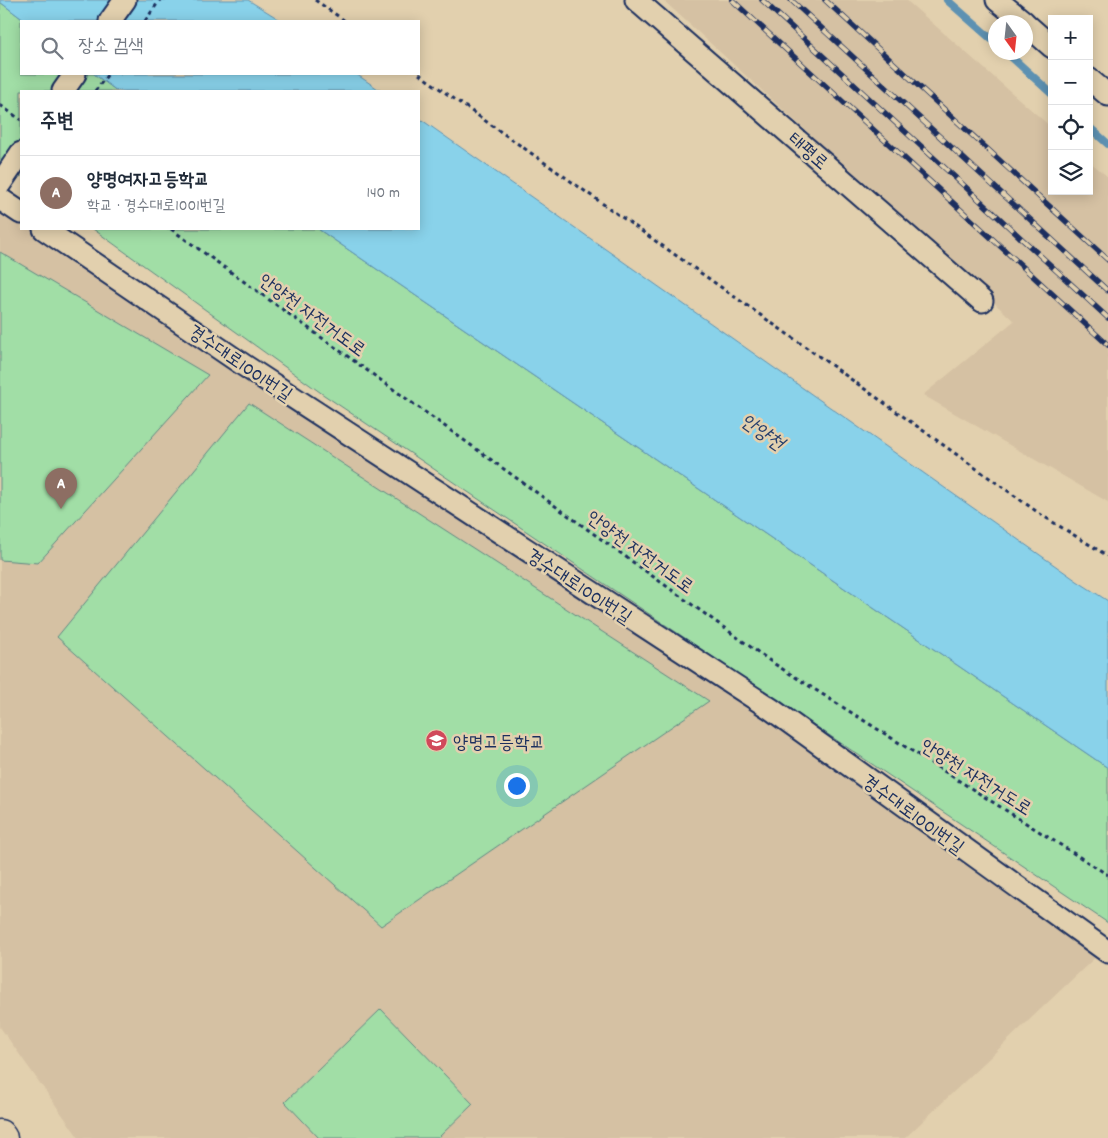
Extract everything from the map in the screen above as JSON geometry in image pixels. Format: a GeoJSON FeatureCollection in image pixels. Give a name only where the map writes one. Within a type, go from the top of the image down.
{"type":"FeatureCollection","features":[{"type":"Feature","properties":{"kind":"main road"},"geometry":{"type":"LineString","coordinates":[[0,1134],[3,1138]]}},
{"type":"Feature","properties":{"kind":"street"},"geometry":{"type":"LineString","coordinates":[[111,20],[125,0]]}},
{"type":"Feature","properties":{"kind":"street","name":"태평로"},"geometry":{"type":"LineString","coordinates":[[636,0],[982,301]]}},
{"type":"Feature","properties":{"kind":"street"},"geometry":{"type":"LineString","coordinates":[[997,0],[1015,15]]}},
{"type":"Feature","properties":{"kind":"street"},"geometry":{"type":"LineString","coordinates":[[1033,30],[1048,43]]}},
{"type":"Feature","properties":{"kind":"street"},"geometry":{"type":"LineString","coordinates":[[64,90],[74,75]]}},
{"type":"Feature","properties":{"kind":"street"},"geometry":{"type":"LineString","coordinates":[[1093,82],[1108,95]]}},
{"type":"Feature","properties":{"kind":"street"},"geometry":{"type":"LineString","coordinates":[[0,184],[20,154]]}},
{"type":"Feature","properties":{"kind":"street"},"geometry":{"type":"LineString","coordinates":[[0,199],[20,213]]}},
{"type":"Feature","properties":{"kind":"street","name":"경수대로1001번길"},"geometry":{"type":"LineString","coordinates":[[45,230],[245,366],[770,709],[1108,952]]}},
{"type":"Feature","properties":{"kind":"path"},"geometry":{"type":"LineString","coordinates":[[146,20],[160,0]]}},
{"type":"Feature","properties":{"kind":"path"},"geometry":{"type":"LineString","coordinates":[[315,0],[344,20]]}},
{"type":"Feature","properties":{"kind":"path"},"geometry":{"type":"LineString","coordinates":[[96,90],[107,75]]}},
{"type":"Feature","properties":{"kind":"path"},"geometry":{"type":"LineString","coordinates":[[420,75],[1043,516],[1108,556]]}},
{"type":"Feature","properties":{"kind":"path"},"geometry":{"type":"LineString","coordinates":[[0,105],[20,119]]}},
{"type":"Feature","properties":{"kind":"path","name":"안양천 자전거도로"},"geometry":{"type":"LineString","coordinates":[[173,230],[773,663],[1108,875]]}},
{"type":"Feature","properties":{"kind":"shaded area"},"geometry":{"type":"Polygon","coordinates":[[[663,0],[906,0],[1048,124],[1048,195],[1093,195],[1093,164],[1108,177],[1108,502],[923,395],[1014,321],[663,0]]]}},
{"type":"Feature","properties":{"kind":"shaded area","name":"양명고등학교"},"geometry":{"type":"Polygon","coordinates":[[[0,199],[20,212],[20,230],[46,230],[771,709],[1104,949],[905,1138],[79,1138],[0,1027],[0,199]]]}},
{"type":"Feature","properties":{"kind":"green space"},"geometry":{"type":"Polygon","coordinates":[[[0,2],[24,20],[20,20],[20,75],[95,75],[116,90],[20,90],[20,176],[0,162],[0,2]]]}},
{"type":"Feature","properties":{"kind":"green space"},"geometry":{"type":"Polygon","coordinates":[[[94,230],[319,230],[1108,768],[1108,923],[324,395],[94,230]]]}},
{"type":"Feature","properties":{"kind":"green space"},"geometry":{"type":"Polygon","coordinates":[[[0,252],[208,375],[38,563],[0,560],[0,252]]]}},
{"type":"Feature","properties":{"kind":"green space"},"geometry":{"type":"Polygon","coordinates":[[[249,403],[709,701],[381,926],[57,637],[249,403]]]}},
{"type":"Feature","properties":{"kind":"green space"},"geometry":{"type":"Polygon","coordinates":[[[381,1009],[473,1104],[438,1138],[319,1138],[285,1102],[381,1009]]]}},
{"type":"Feature","properties":{"kind":"water"},"geometry":{"type":"Polygon","coordinates":[[[0,0],[248,0],[280,20],[24,20],[0,2],[0,0]]]}},
{"type":"Feature","properties":{"kind":"water"},"geometry":{"type":"Polygon","coordinates":[[[95,75],[357,75],[380,90],[116,90],[95,75]]]}},
{"type":"Feature","properties":{"kind":"water","name":"안양천"},"geometry":{"type":"Polygon","coordinates":[[[420,119],[1108,601],[1108,768],[319,230],[420,230],[420,119]]]}},
{"type":"Feature","properties":{"kind":"waterway"},"geometry":{"type":"LineString","coordinates":[[947,0],[988,36]]}},
{"type":"Feature","properties":{"kind":"waterway"},"geometry":{"type":"LineString","coordinates":[[1015,60],[1048,90]]}},
{"type":"Feature","properties":{"kind":"waterway"},"geometry":{"type":"LineString","coordinates":[[1093,131],[1108,144]]}},
{"type":"Feature","properties":{"kind":"railway"},"geometry":{"type":"LineString","coordinates":[[732,0],[1108,345]]}},
{"type":"Feature","properties":{"kind":"railway"},"geometry":{"type":"LineString","coordinates":[[762,0],[1108,318]]}},
{"type":"Feature","properties":{"kind":"railway"},"geometry":{"type":"LineString","coordinates":[[791,0],[1108,291]]}},
{"type":"Feature","properties":{"kind":"railway"},"geometry":{"type":"LineString","coordinates":[[825,0],[1108,260]]}},
{"type":"Feature","properties":{"kind":"place","name":"양명여자고등학교"},"geometry":{"type":"Point","coordinates":[61,509]}},
{"type":"Feature","properties":{"kind":"place","name":"양명고등학교"},"geometry":{"type":"Point","coordinates":[437,741]}}]}
